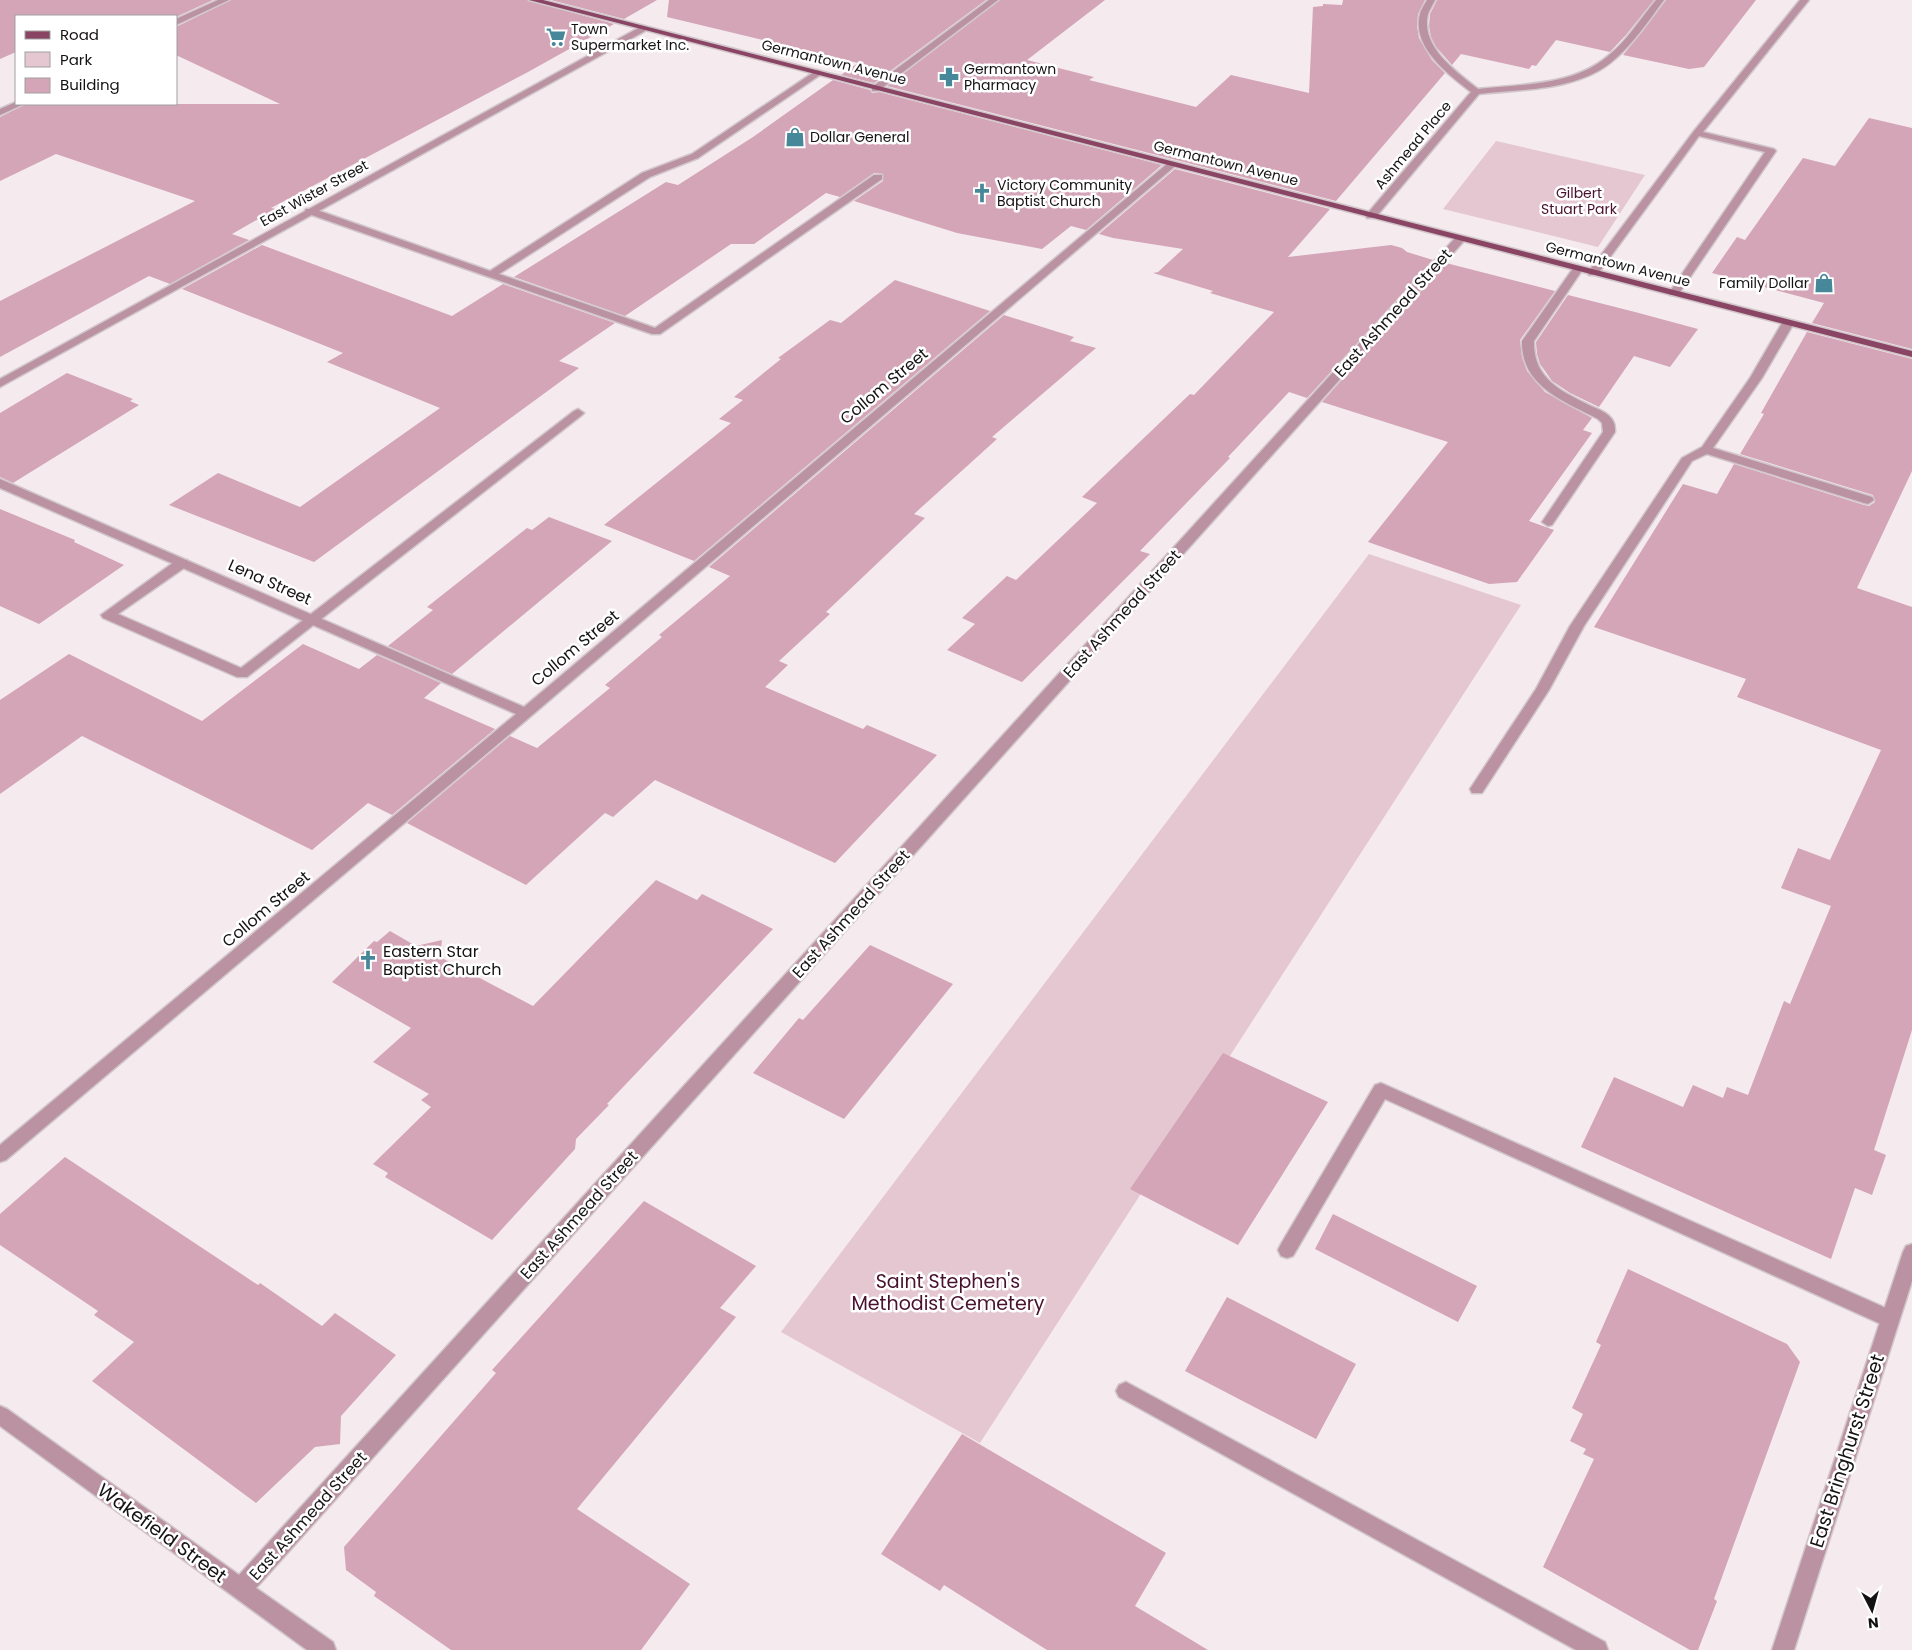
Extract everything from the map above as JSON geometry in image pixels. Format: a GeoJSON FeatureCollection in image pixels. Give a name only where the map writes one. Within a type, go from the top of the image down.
{"type":"FeatureCollection","features":[{"type":"Feature","properties":{"kind":"main road","name":"Germantown Avenue"},"geometry":{"type":"LineString","coordinates":[[533,0],[1912,354]]}},
{"type":"Feature","properties":{"kind":"street"},"geometry":{"type":"LineString","coordinates":[[178,21],[225,0]]}},
{"type":"Feature","properties":{"kind":"street"},"geometry":{"type":"LineString","coordinates":[[875,88],[994,0]]}},
{"type":"Feature","properties":{"kind":"street"},"geometry":{"type":"LineString","coordinates":[[1430,0],[1422,17],[1426,43],[1449,70],[1476,92],[1565,80],[1594,69],[1611,58],[1660,0]]}},
{"type":"Feature","properties":{"kind":"street"},"geometry":{"type":"LineString","coordinates":[[1593,273],[1697,133],[1805,0]]}},
{"type":"Feature","properties":{"kind":"street","name":"East Wister Street"},"geometry":{"type":"LineString","coordinates":[[0,384],[642,29]]}},
{"type":"Feature","properties":{"kind":"street"},"geometry":{"type":"LineString","coordinates":[[491,274],[646,175],[696,156],[817,73]]}},
{"type":"Feature","properties":{"kind":"street","name":"Ashmead Place"},"geometry":{"type":"LineString","coordinates":[[1371,216],[1476,92]]}},
{"type":"Feature","properties":{"kind":"street"},"geometry":{"type":"LineString","coordinates":[[0,112],[17,105]]}},
{"type":"Feature","properties":{"kind":"street"},"geometry":{"type":"LineString","coordinates":[[1674,293],[1771,151],[1697,133]]}},
{"type":"Feature","properties":{"kind":"street","name":"Collom Street"},"geometry":{"type":"LineString","coordinates":[[0,1155],[526,713],[1171,165]]}},
{"type":"Feature","properties":{"kind":"street"},"geometry":{"type":"LineString","coordinates":[[310,211],[656,332],[878,177]]}},
{"type":"Feature","properties":{"kind":"street","name":"East Ashmead Street"},"geometry":{"type":"LineString","coordinates":[[241,1589],[1460,239]]}},
{"type":"Feature","properties":{"kind":"street"},"geometry":{"type":"LineString","coordinates":[[1548,522],[1609,432],[1608,422],[1602,416],[1540,379],[1529,366],[1526,352],[1528,341],[1578,269]]}},
{"type":"Feature","properties":{"kind":"street"},"geometry":{"type":"LineString","coordinates":[[1478,788],[1542,690],[1577,626],[1688,458],[1706,450],[1756,378],[1788,323]]}},
{"type":"Feature","properties":{"kind":"street"},"geometry":{"type":"LineString","coordinates":[[182,563],[108,615],[242,674],[578,413]]}},
{"type":"Feature","properties":{"kind":"street"},"geometry":{"type":"LineString","coordinates":[[1706,450],[1868,500]]}},
{"type":"Feature","properties":{"kind":"street","name":"Lena Street"},"geometry":{"type":"LineString","coordinates":[[0,483],[526,713]]}},
{"type":"Feature","properties":{"kind":"street"},"geometry":{"type":"LineString","coordinates":[[1287,1250],[1381,1090],[1890,1319]]}},
{"type":"Feature","properties":{"kind":"street","name":"East Bringhurst Street"},"geometry":{"type":"LineString","coordinates":[[1783,1650],[1912,1252]]}},
{"type":"Feature","properties":{"kind":"street"},"geometry":{"type":"LineString","coordinates":[[1126,1391],[1597,1650]]}},
{"type":"Feature","properties":{"kind":"street","name":"Wakefield Street"},"geometry":{"type":"LineString","coordinates":[[0,1415],[325,1650]]}},
{"type":"Feature","properties":{"kind":"green space","name":"Gilbert Stuart Park"},"geometry":{"type":"Polygon","coordinates":[[[1496,141],[1645,175],[1598,247],[1443,209],[1496,141]]]}},
{"type":"Feature","properties":{"kind":"green space","name":"Saint Stephen's Methodist Cemetery"},"geometry":{"type":"Polygon","coordinates":[[[1369,554],[1521,605],[980,1443],[781,1332],[1369,554]]]}},
{"type":"Feature","properties":{"kind":"building"},"geometry":{"type":"Polygon","coordinates":[[[0,0],[213,0],[178,16],[15,15],[15,52],[0,59],[0,0]]]}},
{"type":"Feature","properties":{"kind":"building"},"geometry":{"type":"Polygon","coordinates":[[[231,0],[527,0],[614,24],[528,72],[271,208],[276,209],[232,234],[249,240],[170,284],[149,276],[0,357],[0,301],[195,201],[56,154],[0,181],[0,117],[24,105],[280,104],[178,56],[178,26],[231,0]]]}},
{"type":"Feature","properties":{"kind":"building"},"geometry":{"type":"Polygon","coordinates":[[[551,0],[657,0],[624,19],[551,0]]]}},
{"type":"Feature","properties":{"kind":"building"},"geometry":{"type":"Polygon","coordinates":[[[669,0],[986,0],[874,83],[841,75],[858,63],[667,17],[669,0]]]}},
{"type":"Feature","properties":{"kind":"building"},"geometry":{"type":"Polygon","coordinates":[[[1000,0],[1105,0],[1027,60],[1094,77],[1089,80],[1196,107],[1231,75],[1309,93],[1313,7],[1323,6],[1323,4],[1342,5],[1343,0],[1425,0],[1418,14],[1419,38],[1432,60],[1445,73],[1336,201],[887,86],[1000,0]]]}},
{"type":"Feature","properties":{"kind":"building"},"geometry":{"type":"Polygon","coordinates":[[[1437,0],[1654,0],[1610,52],[1556,40],[1536,66],[1532,65],[1529,69],[1461,54],[1452,65],[1436,47],[1431,37],[1429,26],[1430,14],[1437,0]]]}},
{"type":"Feature","properties":{"kind":"building"},"geometry":{"type":"Polygon","coordinates":[[[1666,0],[1756,0],[1704,67],[1689,69],[1623,55],[1666,0]]]}},
{"type":"Feature","properties":{"kind":"building"},"geometry":{"type":"Polygon","coordinates":[[[833,80],[870,90],[872,93],[879,92],[1162,165],[1086,230],[1071,226],[1042,249],[957,233],[854,201],[883,181],[883,174],[874,173],[840,197],[826,193],[754,244],[731,244],[625,316],[514,277],[666,182],[678,185],[753,137],[833,80]]]}},
{"type":"Feature","properties":{"kind":"building"},"geometry":{"type":"Polygon","coordinates":[[[1869,118],[1912,128],[1912,349],[1812,323],[1824,303],[1712,273],[1737,237],[1745,240],[1803,158],[1835,166],[1869,118]]]}},
{"type":"Feature","properties":{"kind":"building"},"geometry":{"type":"Polygon","coordinates":[[[1175,169],[1330,209],[1288,257],[1391,245],[1433,260],[1307,398],[1289,392],[1228,457],[1230,458],[1140,551],[1150,554],[1022,682],[947,650],[975,624],[962,618],[1007,576],[1016,580],[1097,503],[1082,497],[1190,394],[1194,395],[1274,312],[1210,293],[1213,291],[1153,273],[1158,272],[1183,249],[1099,234],[1175,169]]]}},
{"type":"Feature","properties":{"kind":"building"},"geometry":{"type":"Polygon","coordinates":[[[262,245],[452,316],[503,284],[615,323],[559,361],[579,368],[314,562],[169,505],[218,473],[300,507],[440,408],[327,362],[343,353],[182,289],[262,245]]]}},
{"type":"Feature","properties":{"kind":"building"},"geometry":{"type":"Polygon","coordinates":[[[1446,263],[1555,291],[1520,340],[1522,357],[1527,371],[1545,392],[1592,418],[1583,430],[1592,433],[1529,521],[1554,530],[1517,582],[1489,584],[1368,542],[1448,442],[1322,402],[1446,263]]]}},
{"type":"Feature","properties":{"kind":"building"},"geometry":{"type":"Polygon","coordinates":[[[895,280],[990,311],[694,561],[604,525],[731,423],[719,419],[743,400],[734,397],[781,359],[778,358],[830,320],[841,323],[895,280]]]}},
{"type":"Feature","properties":{"kind":"building"},"geometry":{"type":"Polygon","coordinates":[[[1568,295],[1698,329],[1670,367],[1634,356],[1599,407],[1570,393],[1552,381],[1540,364],[1537,354],[1536,342],[1568,295]]]}},
{"type":"Feature","properties":{"kind":"building"},"geometry":{"type":"Polygon","coordinates":[[[1004,315],[1074,337],[1070,341],[1096,348],[992,437],[997,439],[914,514],[925,518],[826,612],[830,614],[779,661],[788,665],[765,687],[863,729],[867,725],[937,755],[835,863],[655,780],[613,817],[605,813],[526,885],[407,823],[510,736],[537,748],[610,688],[605,685],[662,637],[659,635],[730,576],[709,567],[1004,315]]]}},
{"type":"Feature","properties":{"kind":"building"},"geometry":{"type":"Polygon","coordinates":[[[1807,332],[1912,359],[1912,471],[1857,588],[1912,607],[1912,1030],[1874,1150],[1886,1155],[1872,1195],[1855,1188],[1831,1259],[1581,1147],[1614,1077],[1683,1107],[1693,1085],[1723,1098],[1727,1087],[1748,1095],[1784,1001],[1790,1004],[1831,906],[1781,888],[1798,848],[1830,860],[1881,750],[1737,697],[1746,679],[1594,627],[1683,484],[1717,494],[1734,464],[1864,505],[1869,506],[1875,502],[1873,495],[1740,454],[1764,414],[1761,413],[1807,332]]]}},
{"type":"Feature","properties":{"kind":"building"},"geometry":{"type":"Polygon","coordinates":[[[67,373],[133,399],[130,401],[139,405],[13,483],[0,477],[0,413],[67,373]]]}},
{"type":"Feature","properties":{"kind":"building"},"geometry":{"type":"Polygon","coordinates":[[[0,509],[75,540],[74,542],[124,565],[39,624],[0,606],[0,509]]]}},
{"type":"Feature","properties":{"kind":"building"},"geometry":{"type":"Polygon","coordinates":[[[549,517],[612,541],[452,674],[388,646],[433,610],[427,607],[527,528],[532,530],[549,517]]]}},
{"type":"Feature","properties":{"kind":"building"},"geometry":{"type":"Polygon","coordinates":[[[303,644],[359,669],[377,655],[441,683],[424,698],[495,729],[392,815],[368,803],[312,850],[82,736],[0,794],[0,700],[69,654],[202,721],[303,644]]]}},
{"type":"Feature","properties":{"kind":"building"},"geometry":{"type":"Polygon","coordinates":[[[656,880],[697,900],[702,894],[773,929],[607,1104],[609,1105],[576,1139],[575,1149],[492,1240],[385,1177],[388,1173],[373,1164],[431,1107],[421,1100],[429,1094],[373,1062],[411,1028],[332,982],[374,941],[377,942],[390,931],[416,946],[442,940],[440,957],[533,1006],[656,880]]]}},
{"type":"Feature","properties":{"kind":"building"},"geometry":{"type":"Polygon","coordinates":[[[870,945],[953,984],[844,1119],[753,1073],[799,1018],[803,1020],[870,945]]]}},
{"type":"Feature","properties":{"kind":"building"},"geometry":{"type":"Polygon","coordinates":[[[1223,1053],[1328,1102],[1238,1245],[1130,1189],[1223,1053]]]}},
{"type":"Feature","properties":{"kind":"building"},"geometry":{"type":"Polygon","coordinates":[[[65,1157],[258,1285],[260,1283],[322,1326],[335,1313],[396,1355],[341,1416],[340,1444],[315,1447],[256,1503],[92,1381],[134,1342],[94,1315],[98,1311],[0,1245],[0,1214],[65,1157]]]}},
{"type":"Feature","properties":{"kind":"building"},"geometry":{"type":"Polygon","coordinates":[[[644,1201],[756,1266],[720,1308],[736,1317],[577,1509],[690,1584],[641,1650],[451,1650],[374,1596],[376,1592],[346,1570],[344,1547],[496,1373],[492,1370],[644,1201]]]}},
{"type":"Feature","properties":{"kind":"building"},"geometry":{"type":"Polygon","coordinates":[[[1333,1214],[1477,1286],[1458,1322],[1315,1249],[1333,1214]]]}},
{"type":"Feature","properties":{"kind":"building"},"geometry":{"type":"Polygon","coordinates":[[[1628,1269],[1787,1344],[1800,1362],[1714,1599],[1717,1601],[1698,1650],[1690,1650],[1543,1567],[1594,1459],[1583,1454],[1586,1449],[1570,1441],[1583,1414],[1572,1408],[1601,1345],[1596,1342],[1628,1269]]]}},
{"type":"Feature","properties":{"kind":"building"},"geometry":{"type":"Polygon","coordinates":[[[1227,1297],[1356,1364],[1316,1439],[1185,1371],[1227,1297]]]}},
{"type":"Feature","properties":{"kind":"building"},"geometry":{"type":"Polygon","coordinates":[[[962,1434],[1166,1553],[1135,1606],[1208,1650],[1047,1650],[944,1585],[940,1591],[881,1554],[962,1434]]]}},
{"type":"Feature","properties":{"kind":"place","name":"Town Supermarket Inc."},"geometry":{"type":"Point","coordinates":[556,37]}},
{"type":"Feature","properties":{"kind":"place","name":"Germantown Pharmacy"},"geometry":{"type":"Point","coordinates":[949,77]}},
{"type":"Feature","properties":{"kind":"place","name":"Dollar General"},"geometry":{"type":"Point","coordinates":[795,137]}},
{"type":"Feature","properties":{"kind":"place","name":"Victory Community Baptist Church"},"geometry":{"type":"Point","coordinates":[982,193]}},
{"type":"Feature","properties":{"kind":"place","name":"Family Dollar"},"geometry":{"type":"Point","coordinates":[1824,283]}},
{"type":"Feature","properties":{"kind":"place","name":"Eastern Star Baptist Church"},"geometry":{"type":"Point","coordinates":[368,960]}}]}
